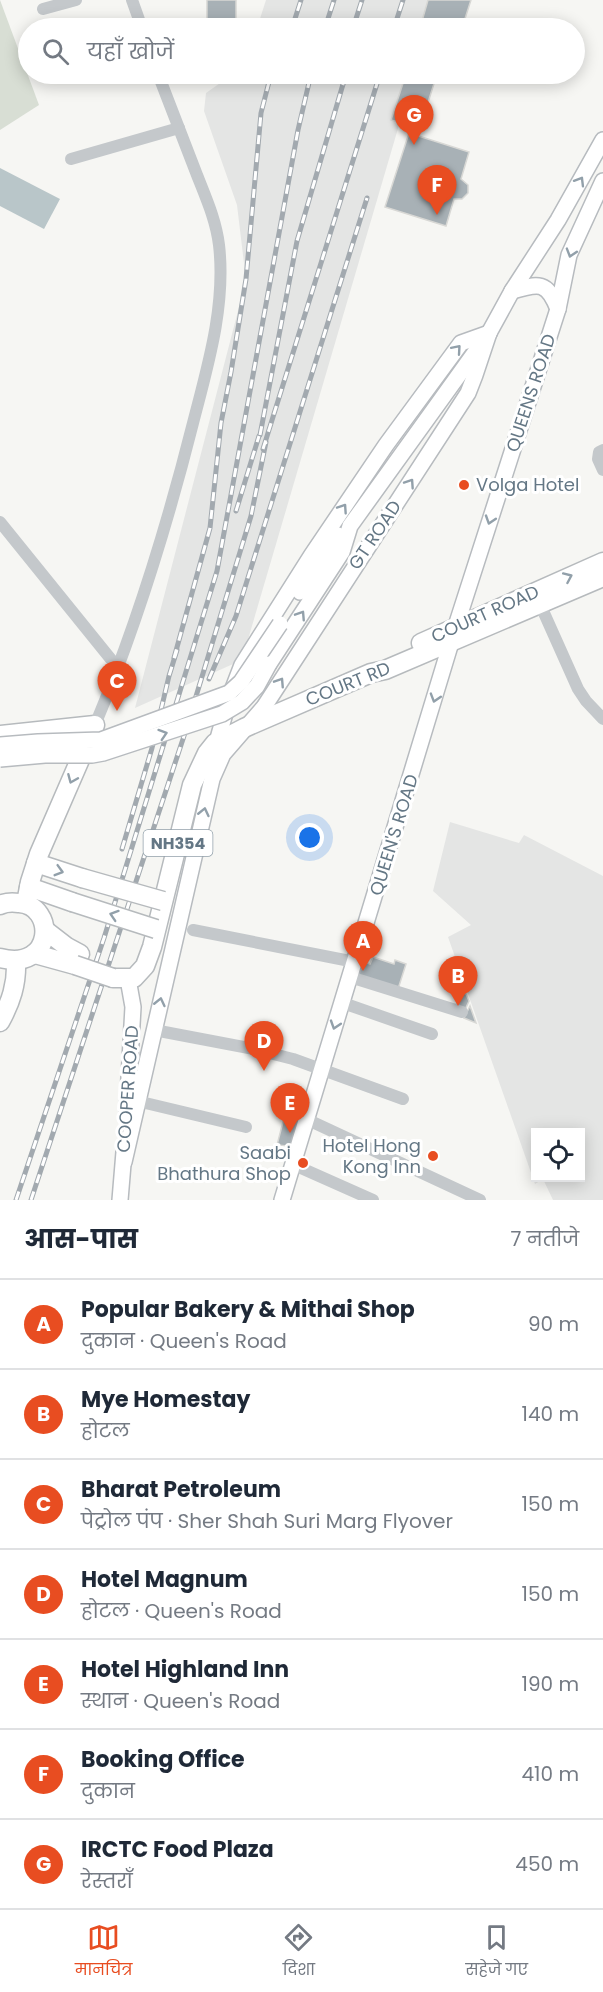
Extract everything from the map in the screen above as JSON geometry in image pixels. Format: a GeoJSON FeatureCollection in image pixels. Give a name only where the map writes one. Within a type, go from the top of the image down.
{"type":"FeatureCollection","features":[{"type":"Feature","properties":{"kind":"highway","name":"COURT ROAD"},"geometry":{"type":"LineString","coordinates":[[454,634],[603,562]]}},
{"type":"Feature","properties":{"kind":"highway","name":"COURT ROAD"},"geometry":{"type":"LineString","coordinates":[[454,634],[540,604],[603,577]]}},
{"type":"Feature","properties":{"kind":"highway","name":"COURT RD"},"geometry":{"type":"LineString","coordinates":[[216,743],[244,728],[371,673],[385,670],[454,634]]}},
{"type":"Feature","properties":{"kind":"highway"},"geometry":{"type":"LineString","coordinates":[[0,735],[95,725],[36,863],[13,899],[72,902],[154,938]]}},
{"type":"Feature","properties":{"kind":"highway","name":"NH354"},"geometry":{"type":"LineString","coordinates":[[35,954],[78,960],[119,975],[145,966],[192,785],[207,753],[216,743]]}},
{"type":"Feature","properties":{"kind":"highway"},"geometry":{"type":"LineString","coordinates":[[36,863],[163,902]]}},
{"type":"Feature","properties":{"kind":"highway","name":"NH354"},"geometry":{"type":"LineString","coordinates":[[13,899],[37,911],[45,930],[78,960]]}},
{"type":"Feature","properties":{"kind":"highway"},"geometry":{"type":"LineString","coordinates":[[0,1022],[12,998],[14,987],[8,960],[24,960],[35,954],[41,947],[45,930]]}},
{"type":"Feature","properties":{"kind":"highway"},"geometry":{"type":"LineString","coordinates":[[0,1010],[14,987]]}},
{"type":"Feature","properties":{"kind":"main road"},"geometry":{"type":"LineString","coordinates":[[0,745],[101,740],[229,693],[241,682],[336,537],[350,526],[489,333],[512,291],[558,220],[603,140]]}},
{"type":"Feature","properties":{"kind":"main road","name":"QUEENS ROAD"},"geometry":{"type":"LineString","coordinates":[[454,634],[558,309],[569,255],[603,181]]}},
{"type":"Feature","properties":{"kind":"main road"},"geometry":{"type":"LineString","coordinates":[[558,220],[579,231]]}},
{"type":"Feature","properties":{"kind":"main road"},"geometry":{"type":"LineString","coordinates":[[512,291],[532,285],[544,286],[552,293],[558,309]]}},
{"type":"Feature","properties":{"kind":"main road"},"geometry":{"type":"LineString","coordinates":[[216,743],[242,665],[311,556],[386,445],[461,343],[489,333]]}},
{"type":"Feature","properties":{"kind":"main road","name":"GT ROAD"},"geometry":{"type":"LineString","coordinates":[[124,1162],[212,779],[223,754],[264,707],[468,393],[489,333]]}},
{"type":"Feature","properties":{"kind":"main road"},"geometry":{"type":"LineString","coordinates":[[0,759],[45,754],[104,753],[207,719],[242,702],[257,686],[342,552],[350,526]]}},
{"type":"Feature","properties":{"kind":"main road","name":"QUEEN'S ROAD"},"geometry":{"type":"LineString","coordinates":[[282,1200],[454,634]]}},
{"type":"Feature","properties":{"kind":"main road","name":"COOPER ROAD"},"geometry":{"type":"LineString","coordinates":[[119,975],[133,1007],[120,1200]]}},
{"type":"Feature","properties":{"kind":"street"},"geometry":{"type":"LineString","coordinates":[[43,9],[76,0]]}},
{"type":"Feature","properties":{"kind":"street"},"geometry":{"type":"LineString","coordinates":[[132,0],[138,18]]}},
{"type":"Feature","properties":{"kind":"street"},"geometry":{"type":"LineString","coordinates":[[95,725],[138,612],[183,461],[208,366],[221,278],[219,244],[213,218],[162,84]]}},
{"type":"Feature","properties":{"kind":"street"},"geometry":{"type":"LineString","coordinates":[[71,159],[179,128]]}},
{"type":"Feature","properties":{"kind":"street"},"geometry":{"type":"LineString","coordinates":[[603,450],[599,452],[598,459],[603,470]]}},
{"type":"Feature","properties":{"kind":"street"},"geometry":{"type":"LineString","coordinates":[[0,522],[118,668]]}},
{"type":"Feature","properties":{"kind":"street"},"geometry":{"type":"LineString","coordinates":[[540,604],[578,689],[603,719]]}},
{"type":"Feature","properties":{"kind":"street"},"geometry":{"type":"LineString","coordinates":[[194,930],[355,962]]}},
{"type":"Feature","properties":{"kind":"street"},"geometry":{"type":"LineString","coordinates":[[350,977],[462,1012]]}},
{"type":"Feature","properties":{"kind":"street"},"geometry":{"type":"LineString","coordinates":[[343,1003],[432,1034]]}},
{"type":"Feature","properties":{"kind":"street"},"geometry":{"type":"LineString","coordinates":[[154,1030],[254,1049],[321,1069],[403,1099]]}},
{"type":"Feature","properties":{"kind":"street"},"geometry":{"type":"LineString","coordinates":[[137,1101],[246,1127]]}},
{"type":"Feature","properties":{"kind":"street"},"geometry":{"type":"LineString","coordinates":[[306,1119],[480,1200]]}},
{"type":"Feature","properties":{"kind":"street"},"geometry":{"type":"LineString","coordinates":[[292,1164],[373,1200]]}},
{"type":"Feature","properties":{"kind":"shaded area"},"geometry":{"type":"Polygon","coordinates":[[[0,0],[18,48],[18,84],[31,84],[39,105],[0,130],[0,0]]]}},
{"type":"Feature","properties":{"kind":"shaded area"},"geometry":{"type":"Polygon","coordinates":[[[266,0],[436,0],[430,18],[260,18],[266,0]]]}},
{"type":"Feature","properties":{"kind":"shaded area"},"geometry":{"type":"Polygon","coordinates":[[[219,84],[411,84],[242,660],[135,708],[246,280],[237,205],[204,111],[206,93],[219,84]]]}},
{"type":"Feature","properties":{"kind":"shaded area"},"geometry":{"type":"Polygon","coordinates":[[[0,168],[60,199],[44,229],[0,206],[0,168]]]}},
{"type":"Feature","properties":{"kind":"shaded area"},"geometry":{"type":"Polygon","coordinates":[[[450,822],[519,843],[524,835],[603,876],[603,1200],[553,1200],[544,1182],[585,1182],[585,1128],[531,1128],[531,1173],[448,937],[471,925],[433,891],[450,822]]]}},
{"type":"Feature","properties":{"kind":"building"},"geometry":{"type":"Polygon","coordinates":[[[207,0],[236,0],[236,18],[207,18],[207,0]]]}},
{"type":"Feature","properties":{"kind":"building"},"geometry":{"type":"Polygon","coordinates":[[[428,0],[471,0],[465,18],[423,18],[428,0]]]}},
{"type":"Feature","properties":{"kind":"building"},"geometry":{"type":"Polygon","coordinates":[[[403,84],[434,84],[420,128],[391,120],[403,84]]]}},
{"type":"Feature","properties":{"kind":"building"},"geometry":{"type":"Polygon","coordinates":[[[409,133],[469,152],[461,179],[468,185],[468,193],[462,199],[454,199],[446,226],[385,207],[409,133]]]}},
{"type":"Feature","properties":{"kind":"building"},"geometry":{"type":"Polygon","coordinates":[[[373,957],[394,964],[395,960],[406,964],[398,989],[357,976],[362,961],[370,964],[373,957]]]}},
{"type":"Feature","properties":{"kind":"building"},"geometry":{"type":"Polygon","coordinates":[[[462,992],[466,994],[469,1001],[464,1012],[455,1007],[462,992]]]}},
{"type":"Feature","properties":{"kind":"building"},"geometry":{"type":"Polygon","coordinates":[[[470,1006],[476,1023],[464,1018],[470,1006]]]}},
{"type":"Feature","properties":{"kind":"building"},"geometry":{"type":"Polygon","coordinates":[[[284,1118],[303,1122],[297,1147],[277,1145],[284,1118]]]}},
{"type":"Feature","properties":{"kind":"railway"},"geometry":{"type":"LineString","coordinates":[[295,18],[301,0]]}},
{"type":"Feature","properties":{"kind":"railway"},"geometry":{"type":"LineString","coordinates":[[328,18],[334,0]]}},
{"type":"Feature","properties":{"kind":"railway"},"geometry":{"type":"LineString","coordinates":[[356,18],[362,0]]}},
{"type":"Feature","properties":{"kind":"railway"},"geometry":{"type":"LineString","coordinates":[[397,18],[403,0]]}},
{"type":"Feature","properties":{"kind":"railway"},"geometry":{"type":"LineString","coordinates":[[174,658],[210,528],[221,423],[246,279],[261,113],[268,84]]}},
{"type":"Feature","properties":{"kind":"railway"},"geometry":{"type":"LineString","coordinates":[[16,1200],[104,938],[217,571],[298,130],[309,84]]}},
{"type":"Feature","properties":{"kind":"railway"},"geometry":{"type":"LineString","coordinates":[[260,435],[297,241],[343,84]]}},
{"type":"Feature","properties":{"kind":"railway"},"geometry":{"type":"LineString","coordinates":[[263,449],[377,84]]}},
{"type":"Feature","properties":{"kind":"railway"},"geometry":{"type":"LineString","coordinates":[[209,679],[236,616],[367,198]]}},
{"type":"Feature","properties":{"kind":"railway"},"geometry":{"type":"LineString","coordinates":[[236,511],[259,436]]}},
{"type":"Feature","properties":{"kind":"railway"},"geometry":{"type":"LineString","coordinates":[[31,1200],[183,739],[251,516],[266,442]]}},
{"type":"Feature","properties":{"kind":"railway"},"geometry":{"type":"LineString","coordinates":[[122,849],[152,748],[177,650]]}},
{"type":"Feature","properties":{"kind":"place","name":"IRCTC Food Plaza"},"geometry":{"type":"Point","coordinates":[414,145]}},
{"type":"Feature","properties":{"kind":"place","name":"Booking Office"},"geometry":{"type":"Point","coordinates":[437,215]}},
{"type":"Feature","properties":{"kind":"place","name":"Volga Hotel"},"geometry":{"type":"Point","coordinates":[464,485]}},
{"type":"Feature","properties":{"kind":"place","name":"Bharat Petroleum"},"geometry":{"type":"Point","coordinates":[117,711]}},
{"type":"Feature","properties":{"kind":"place","name":"Popular Bakery & Mithai Shop"},"geometry":{"type":"Point","coordinates":[363,971]}},
{"type":"Feature","properties":{"kind":"place","name":"Mye Homestay"},"geometry":{"type":"Point","coordinates":[458,1006]}},
{"type":"Feature","properties":{"kind":"place","name":"Hotel Magnum"},"geometry":{"type":"Point","coordinates":[264,1071]}},
{"type":"Feature","properties":{"kind":"place","name":"Hotel Highland Inn"},"geometry":{"type":"Point","coordinates":[290,1133]}},
{"type":"Feature","properties":{"kind":"place","name":"Hotel Hong Kong Inn"},"geometry":{"type":"Point","coordinates":[433,1156]}},
{"type":"Feature","properties":{"kind":"place","name":"Saabi Bhathura Shop"},"geometry":{"type":"Point","coordinates":[303,1163]}}]}
